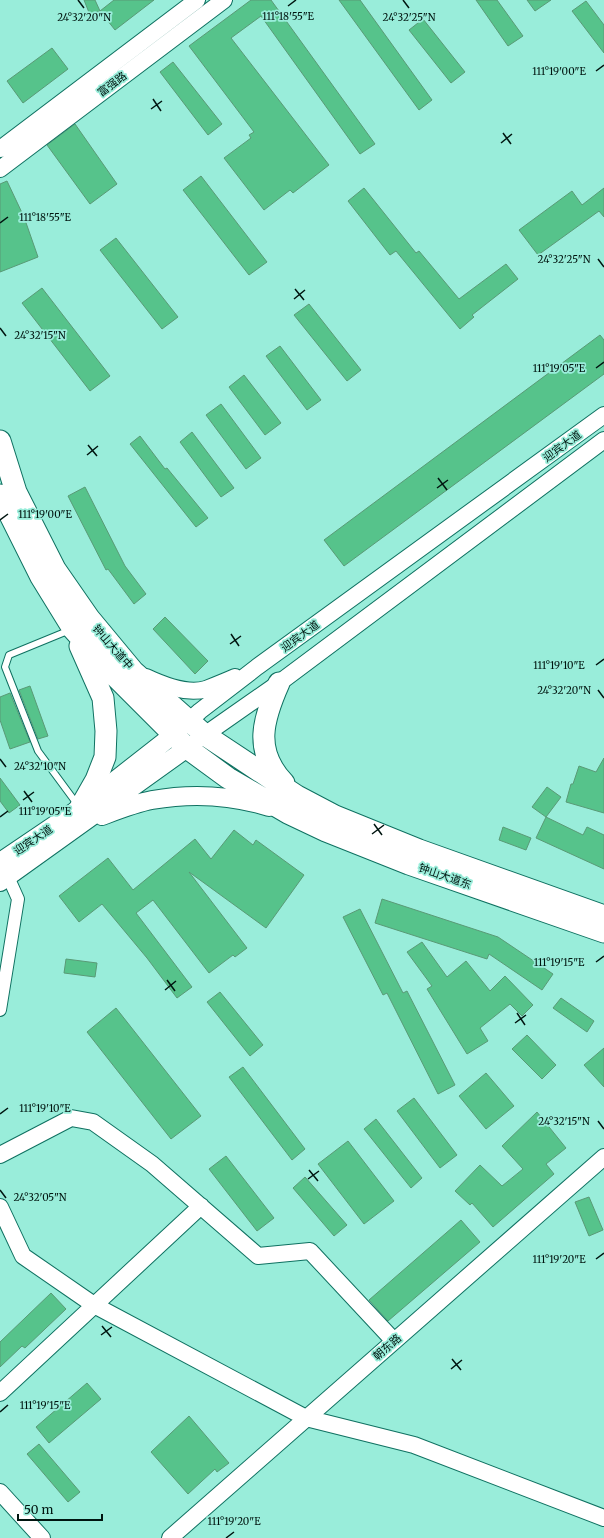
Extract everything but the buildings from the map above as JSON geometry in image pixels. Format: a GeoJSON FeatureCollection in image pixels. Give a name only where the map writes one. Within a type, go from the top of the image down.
{"type":"FeatureCollection","features":[{"type":"Feature","properties":{"kind":"highway","name":"钟山大道中"},"geometry":{"type":"LineString","coordinates":[[0,441],[16,492],[55,569],[88,618],[134,671],[170,705],[292,805]]}},
{"type":"Feature","properties":{"kind":"highway","name":"钟山大道中"},"geometry":{"type":"LineString","coordinates":[[0,495],[41,576],[73,629],[116,678],[180,742],[228,778],[292,805]]}},
{"type":"Feature","properties":{"kind":"highway"},"geometry":{"type":"LineString","coordinates":[[73,629],[103,698],[106,731],[105,757],[84,814]]}},
{"type":"Feature","properties":{"kind":"highway"},"geometry":{"type":"LineString","coordinates":[[279,683],[269,705],[263,727],[263,741],[268,761],[292,805]]}},
{"type":"Feature","properties":{"kind":"highway","name":"钟山大道东"},"geometry":{"type":"LineString","coordinates":[[292,805],[335,816],[419,850],[604,916]]}},
{"type":"Feature","properties":{"kind":"highway","name":"钟山大道东"},"geometry":{"type":"LineString","coordinates":[[292,805],[326,831],[409,864],[604,932]]}},
{"type":"Feature","properties":{"kind":"main road","name":"迎宾大道"},"geometry":{"type":"LineString","coordinates":[[2,870],[84,814],[180,742]]}},
{"type":"Feature","properties":{"kind":"main road"},"geometry":{"type":"LineString","coordinates":[[84,814],[152,800],[198,795],[292,805]]}},
{"type":"Feature","properties":{"kind":"street","name":"富强路"},"geometry":{"type":"LineString","coordinates":[[0,149],[197,0]]}},
{"type":"Feature","properties":{"kind":"street","name":"富强路"},"geometry":{"type":"LineString","coordinates":[[0,169],[224,0]]}},
{"type":"Feature","properties":{"kind":"street","name":"迎宾大道"},"geometry":{"type":"LineString","coordinates":[[180,742],[189,720],[257,668],[604,415]]}},
{"type":"Feature","properties":{"kind":"street","name":"迎宾大道"},"geometry":{"type":"LineString","coordinates":[[180,742],[205,735],[279,683],[604,440]]}},
{"type":"Feature","properties":{"kind":"street"},"geometry":{"type":"LineString","coordinates":[[134,671],[161,684],[182,690],[197,690],[205,689],[257,668]]}},
{"type":"Feature","properties":{"kind":"street"},"geometry":{"type":"LineString","coordinates":[[0,1010],[18,899],[2,870]]}},
{"type":"Feature","properties":{"kind":"street"},"geometry":{"type":"LineString","coordinates":[[0,1155],[71,1118],[93,1122],[152,1164],[258,1256],[310,1251],[394,1341]]}},
{"type":"Feature","properties":{"kind":"street","name":"朝东路"},"geometry":{"type":"LineString","coordinates":[[170,1538],[604,1157]]}},
{"type":"Feature","properties":{"kind":"street"},"geometry":{"type":"LineString","coordinates":[[0,1393],[201,1206]]}},
{"type":"Feature","properties":{"kind":"street"},"geometry":{"type":"LineString","coordinates":[[0,1207],[23,1256],[94,1305],[306,1418],[414,1445],[604,1518]]}},
{"type":"Feature","properties":{"kind":"street"},"geometry":{"type":"LineString","coordinates":[[0,1492],[42,1538]]}},
{"type":"Feature","properties":{"kind":"lane"},"geometry":{"type":"LineString","coordinates":[[73,629],[8,655],[5,667],[38,751],[84,814]]}}]}
